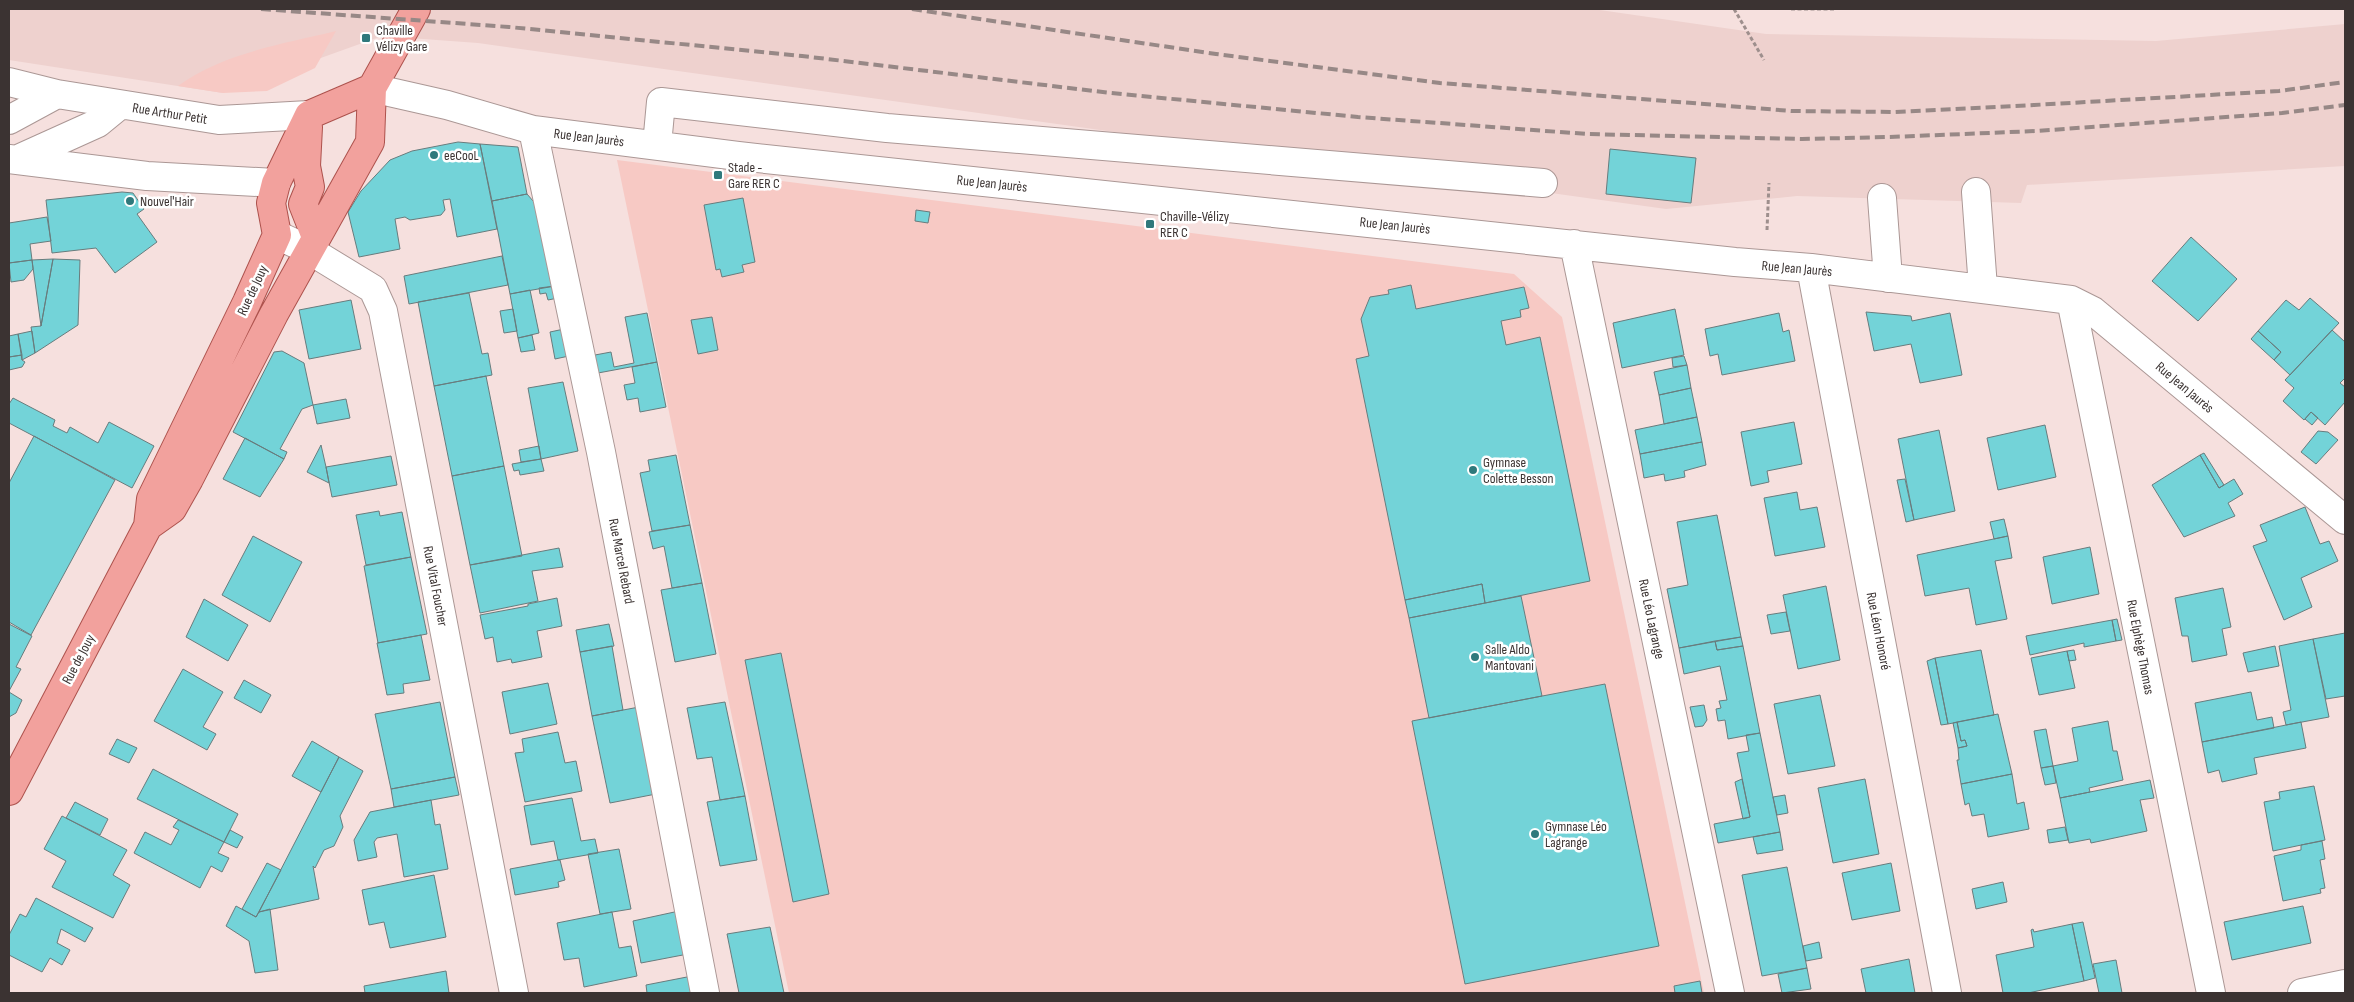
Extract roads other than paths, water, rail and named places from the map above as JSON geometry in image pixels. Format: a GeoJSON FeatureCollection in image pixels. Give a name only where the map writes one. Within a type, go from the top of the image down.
{"type":"FeatureCollection","features":[{"type":"Feature","properties":{"kind":"main road","name":"Rue de Jouy"},"geometry":{"type":"LineString","coordinates":[[148,526],[172,510],[313,243],[370,142],[372,88],[416,9]]}},
{"type":"Feature","properties":{"kind":"main road"},"geometry":{"type":"LineString","coordinates":[[277,235],[271,203],[276,183],[309,116],[372,88]]}},
{"type":"Feature","properties":{"kind":"main road"},"geometry":{"type":"LineString","coordinates":[[309,116],[306,166],[310,187],[303,204],[313,243]]}},
{"type":"Feature","properties":{"kind":"main road","name":"Rue de Jouy"},"geometry":{"type":"LineString","coordinates":[[12,778],[148,526],[151,499],[247,302],[277,235]]}},
{"type":"Feature","properties":{"kind":"street"},"geometry":{"type":"LineString","coordinates":[[9,82],[57,94],[120,105]]}},
{"type":"Feature","properties":{"kind":"street","name":"Rue Jean Jaurès"},"geometry":{"type":"LineString","coordinates":[[372,88],[447,105],[533,130],[657,146],[1765,265],[1812,268],[2071,300],[2093,311],[2345,520]]}},
{"type":"Feature","properties":{"kind":"street"},"geometry":{"type":"LineString","coordinates":[[9,120],[57,94]]}},
{"type":"Feature","properties":{"kind":"street"},"geometry":{"type":"LineString","coordinates":[[657,146],[661,102],[887,128],[1543,183]]}},
{"type":"Feature","properties":{"kind":"street","name":"Rue Arthur Petit"},"geometry":{"type":"LineString","coordinates":[[11,166],[98,123],[120,105],[219,120],[309,116]]}},
{"type":"Feature","properties":{"kind":"street","name":"Rue Marcel Rebard"},"geometry":{"type":"LineString","coordinates":[[533,130],[601,452],[705,993]]}},
{"type":"Feature","properties":{"kind":"street","name":"Rue Arthur Petit"},"geometry":{"type":"LineString","coordinates":[[11,166],[66,168],[148,176],[276,183]]}},
{"type":"Feature","properties":{"kind":"street"},"geometry":{"type":"LineString","coordinates":[[1976,192],[1983,288]]}},
{"type":"Feature","properties":{"kind":"street"},"geometry":{"type":"LineString","coordinates":[[1882,198],[1888,278]]}},
{"type":"Feature","properties":{"kind":"street","name":"Rue Vital Foucher"},"geometry":{"type":"LineString","coordinates":[[277,235],[313,243],[372,289],[383,310],[514,993]]}},
{"type":"Feature","properties":{"kind":"street","name":"Rue Léo Lagrange"},"geometry":{"type":"LineString","coordinates":[[1574,244],[1730,993]]}},
{"type":"Feature","properties":{"kind":"street","name":"Rue Léon Honoré"},"geometry":{"type":"LineString","coordinates":[[1812,268],[1947,993]]}},
{"type":"Feature","properties":{"kind":"street","name":"Rue Elphège Thomas"},"geometry":{"type":"LineString","coordinates":[[2071,300],[2211,993]]}},
{"type":"Feature","properties":{"kind":"street"},"geometry":{"type":"LineString","coordinates":[[2302,993],[2345,984]]}},
{"type":"Feature","properties":{"kind":"railway"},"geometry":{"type":"LineString","coordinates":[[261,9],[509,27],[802,56],[1111,93],[1358,117],[1587,134],[1802,139],[1890,137],[2036,131],[2282,113],[2345,105]]}},
{"type":"Feature","properties":{"kind":"railway"},"geometry":{"type":"LineString","coordinates":[[912,9],[1216,54],[1440,83],[1792,111],[1894,112],[2034,105],[2279,91],[2345,82]]}},
{"type":"Feature","properties":{"kind":"place","name":"Chaville Vélizy Gare"},"geometry":{"type":"Point","coordinates":[366,38]}},
{"type":"Feature","properties":{"kind":"place","name":"eeCooL"},"geometry":{"type":"Point","coordinates":[434,155]}},
{"type":"Feature","properties":{"kind":"place","name":"Stade - Gare RER C"},"geometry":{"type":"Point","coordinates":[718,175]}},
{"type":"Feature","properties":{"kind":"place","name":"Nouvel'Hair"},"geometry":{"type":"Point","coordinates":[130,201]}},
{"type":"Feature","properties":{"kind":"place","name":"Chaville-Vélizy RER C"},"geometry":{"type":"Point","coordinates":[1150,224]}},
{"type":"Feature","properties":{"kind":"place","name":"Gymnase Colette Besson"},"geometry":{"type":"Point","coordinates":[1473,470]}},
{"type":"Feature","properties":{"kind":"place","name":"Salle Aldo Mantovani"},"geometry":{"type":"Point","coordinates":[1475,657]}},
{"type":"Feature","properties":{"kind":"place","name":"Gymnase Léo Lagrange"},"geometry":{"type":"Point","coordinates":[1535,834]}}]}
